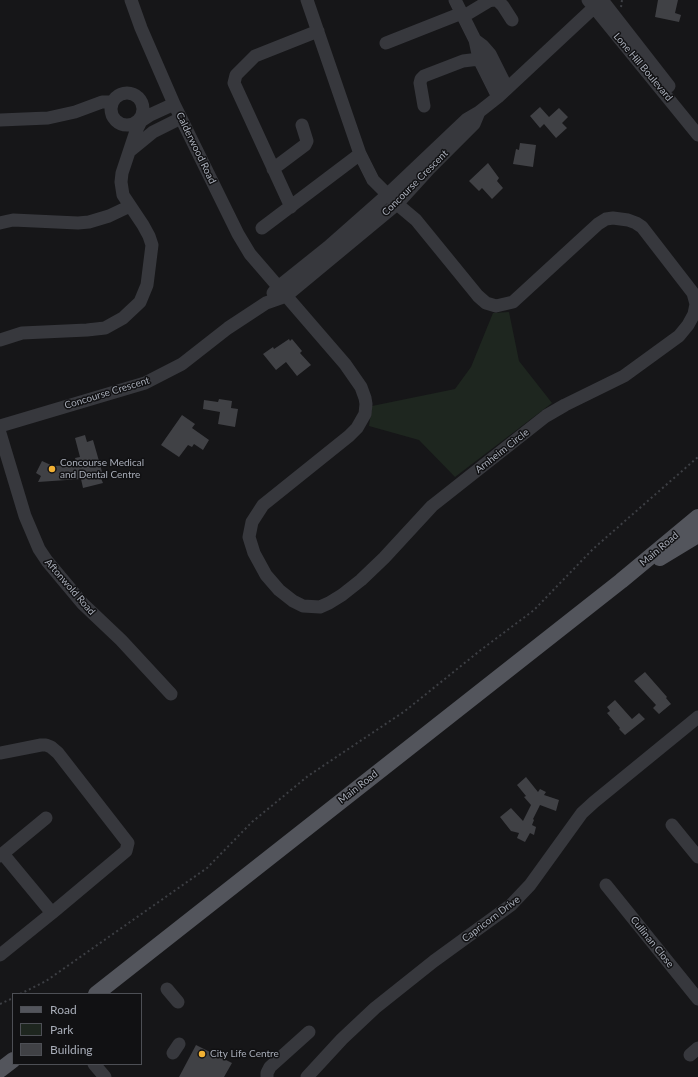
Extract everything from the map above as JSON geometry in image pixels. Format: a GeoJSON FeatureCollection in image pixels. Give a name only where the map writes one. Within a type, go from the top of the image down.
{"type":"FeatureCollection","features":[{"type":"Feature","properties":{"kind":"main road","name":"Main Road"},"geometry":{"type":"LineString","coordinates":[[97,993],[254,868],[621,581],[698,517]]}},
{"type":"Feature","properties":{"kind":"main road","name":"Main Road"},"geometry":{"type":"LineString","coordinates":[[621,581],[698,535]]}},
{"type":"Feature","properties":{"kind":"main road"},"geometry":{"type":"LineString","coordinates":[[0,1070],[12,1061]]}},
{"type":"Feature","properties":{"kind":"street","name":"Calderwood Road"},"geometry":{"type":"LineString","coordinates":[[131,0],[141,28],[174,104],[238,234],[250,254],[282,291]]}},
{"type":"Feature","properties":{"kind":"street","name":"Arnheim Circle"},"geometry":{"type":"LineString","coordinates":[[282,291],[352,374],[361,387],[366,404],[366,414],[361,423],[348,436],[263,505],[252,522],[249,537],[254,553],[266,575],[279,590],[293,601],[303,606],[320,607],[342,595],[373,570],[432,506],[546,416],[624,376],[679,336],[688,325],[694,314],[696,304],[693,293],[642,227],[636,222],[618,218],[606,219],[598,224],[512,302],[496,306],[486,303],[478,296],[416,220],[373,180],[360,154],[307,0]]}},
{"type":"Feature","properties":{"kind":"street"},"geometry":{"type":"LineString","coordinates":[[455,0],[475,40],[479,59],[502,92]]}},
{"type":"Feature","properties":{"kind":"street"},"geometry":{"type":"LineString","coordinates":[[386,43],[463,14],[494,0],[498,1],[503,6],[512,20]]}},
{"type":"Feature","properties":{"kind":"street","name":"Concourse Crescent"},"geometry":{"type":"LineString","coordinates":[[0,426],[145,383],[182,364],[228,328],[282,291],[328,247],[428,170],[474,124],[479,112],[597,2]]}},
{"type":"Feature","properties":{"kind":"street","name":"Lone Hill Boulevard"},"geometry":{"type":"LineString","coordinates":[[597,2],[698,124]]}},
{"type":"Feature","properties":{"kind":"street","name":"Lone Hill Boulevard"},"geometry":{"type":"LineString","coordinates":[[597,2],[698,135]]}},
{"type":"Feature","properties":{"kind":"street"},"geometry":{"type":"LineString","coordinates":[[291,207],[234,83],[236,75],[255,56],[318,31]]}},
{"type":"Feature","properties":{"kind":"street"},"geometry":{"type":"LineString","coordinates":[[475,40],[490,54],[502,92]]}},
{"type":"Feature","properties":{"kind":"street"},"geometry":{"type":"LineString","coordinates":[[424,106],[420,83],[424,76],[463,61],[479,59]]}},
{"type":"Feature","properties":{"kind":"street"},"geometry":{"type":"LineString","coordinates":[[0,340],[22,333],[105,328],[123,318],[133,310],[143,296],[152,245],[143,225],[123,196],[121,182],[124,166],[140,120],[143,109],[139,98],[134,94],[122,93],[112,102],[110,110],[112,116],[119,124],[130,125],[140,120],[150,115],[174,104]]}},
{"type":"Feature","properties":{"kind":"street"},"geometry":{"type":"LineString","coordinates":[[0,120],[48,118],[75,112],[102,102],[112,102]]}},
{"type":"Feature","properties":{"kind":"street"},"geometry":{"type":"LineString","coordinates":[[130,150],[153,132],[181,118]]}},
{"type":"Feature","properties":{"kind":"street"},"geometry":{"type":"LineString","coordinates":[[273,169],[305,145],[307,141],[302,125]]}},
{"type":"Feature","properties":{"kind":"street"},"geometry":{"type":"LineString","coordinates":[[262,228],[360,154]]}},
{"type":"Feature","properties":{"kind":"street"},"geometry":{"type":"LineString","coordinates":[[0,223],[14,220],[78,223],[89,222],[109,216],[130,206]]}},
{"type":"Feature","properties":{"kind":"street","name":"Aftonwold Road"},"geometry":{"type":"LineString","coordinates":[[0,433],[25,516],[39,549],[47,562],[83,604],[121,640],[171,694]]}},
{"type":"Feature","properties":{"kind":"street","name":"Capricorn Drive"},"geometry":{"type":"LineString","coordinates":[[309,1076],[342,1039],[375,1008],[434,961],[511,905],[530,885],[582,814],[594,802],[697,720]]}},
{"type":"Feature","properties":{"kind":"street"},"geometry":{"type":"LineString","coordinates":[[0,753],[41,745],[51,747],[128,843],[126,851],[0,955]]}},
{"type":"Feature","properties":{"kind":"street"},"geometry":{"type":"LineString","coordinates":[[46,818],[2,855],[52,913]]}},
{"type":"Feature","properties":{"kind":"street"},"geometry":{"type":"LineString","coordinates":[[672,825],[698,857]]}},
{"type":"Feature","properties":{"kind":"street","name":"Cullinan Close"},"geometry":{"type":"LineString","coordinates":[[606,885],[698,999]]}},
{"type":"Feature","properties":{"kind":"street"},"geometry":{"type":"LineString","coordinates":[[167,989],[178,1002]]}},
{"type":"Feature","properties":{"kind":"street"},"geometry":{"type":"LineString","coordinates":[[268,1077],[270,1067],[309,1032]]}},
{"type":"Feature","properties":{"kind":"path"},"geometry":{"type":"LineString","coordinates":[[22,993],[46,982],[207,868],[252,822],[308,776],[405,711],[482,649],[534,610],[593,550],[698,457]]}},
{"type":"Feature","properties":{"kind":"path"},"geometry":{"type":"LineString","coordinates":[[0,1004],[12,998]]}},
{"type":"Feature","properties":{"kind":"green space"},"geometry":{"type":"Polygon","coordinates":[[[509,312],[519,361],[552,403],[455,477],[419,440],[369,426],[372,406],[455,389],[471,367],[493,313],[509,312]]]}},
{"type":"Feature","properties":{"kind":"building"},"geometry":{"type":"Polygon","coordinates":[[[658,0],[678,0],[675,13],[681,15],[679,22],[655,17],[658,0]]]}},
{"type":"Feature","properties":{"kind":"building"},"geometry":{"type":"Polygon","coordinates":[[[540,107],[549,117],[559,108],[568,117],[562,123],[567,128],[556,138],[544,124],[540,128],[530,116],[540,107]]]}},
{"type":"Feature","properties":{"kind":"building"},"geometry":{"type":"Polygon","coordinates":[[[520,143],[536,145],[533,167],[513,164],[516,149],[519,150],[520,143]]]}},
{"type":"Feature","properties":{"kind":"building"},"geometry":{"type":"Polygon","coordinates":[[[488,163],[499,178],[497,181],[503,188],[492,199],[482,188],[479,191],[469,181],[488,163]]]}},
{"type":"Feature","properties":{"kind":"building"},"geometry":{"type":"Polygon","coordinates":[[[289,339],[290,341],[292,339],[302,351],[300,353],[311,365],[297,376],[286,362],[276,370],[263,354],[289,339]]]}},
{"type":"Feature","properties":{"kind":"building"},"geometry":{"type":"Polygon","coordinates":[[[219,399],[232,401],[231,408],[238,409],[235,427],[218,424],[220,412],[203,409],[204,400],[218,402],[219,399]]]}},
{"type":"Feature","properties":{"kind":"building"},"geometry":{"type":"Polygon","coordinates":[[[182,415],[195,424],[192,428],[209,440],[203,450],[194,444],[192,447],[188,445],[179,457],[161,445],[182,415]]]}},
{"type":"Feature","properties":{"kind":"building"},"geometry":{"type":"Polygon","coordinates":[[[85,435],[87,442],[93,440],[103,475],[100,476],[103,483],[83,488],[81,479],[38,482],[41,476],[36,473],[42,461],[53,466],[77,465],[75,458],[80,457],[75,438],[85,435]]]}},
{"type":"Feature","properties":{"kind":"building"},"geometry":{"type":"Polygon","coordinates":[[[645,672],[667,697],[666,698],[671,704],[659,714],[653,708],[656,705],[634,681],[645,672]]]}},
{"type":"Feature","properties":{"kind":"building"},"geometry":{"type":"Polygon","coordinates":[[[615,700],[632,719],[639,713],[645,719],[625,735],[607,713],[610,711],[607,707],[615,700]]]}},
{"type":"Feature","properties":{"kind":"building"},"geometry":{"type":"Polygon","coordinates":[[[526,777],[538,792],[540,789],[546,792],[544,795],[559,800],[556,811],[540,805],[533,819],[532,825],[536,827],[534,835],[530,833],[525,842],[517,838],[519,833],[511,831],[500,817],[511,808],[523,821],[531,805],[517,785],[526,777]]]}},
{"type":"Feature","properties":{"kind":"building","name":"City Life Centre"},"geometry":{"type":"Polygon","coordinates":[[[196,1045],[232,1063],[224,1077],[179,1077],[196,1045]]]}},
{"type":"Feature","properties":{"kind":"place","name":"Concourse Medical and Dental Centre"},"geometry":{"type":"Point","coordinates":[52,469]}},
{"type":"Feature","properties":{"kind":"place","name":"City Life Centre"},"geometry":{"type":"Point","coordinates":[202,1054]}}]}
